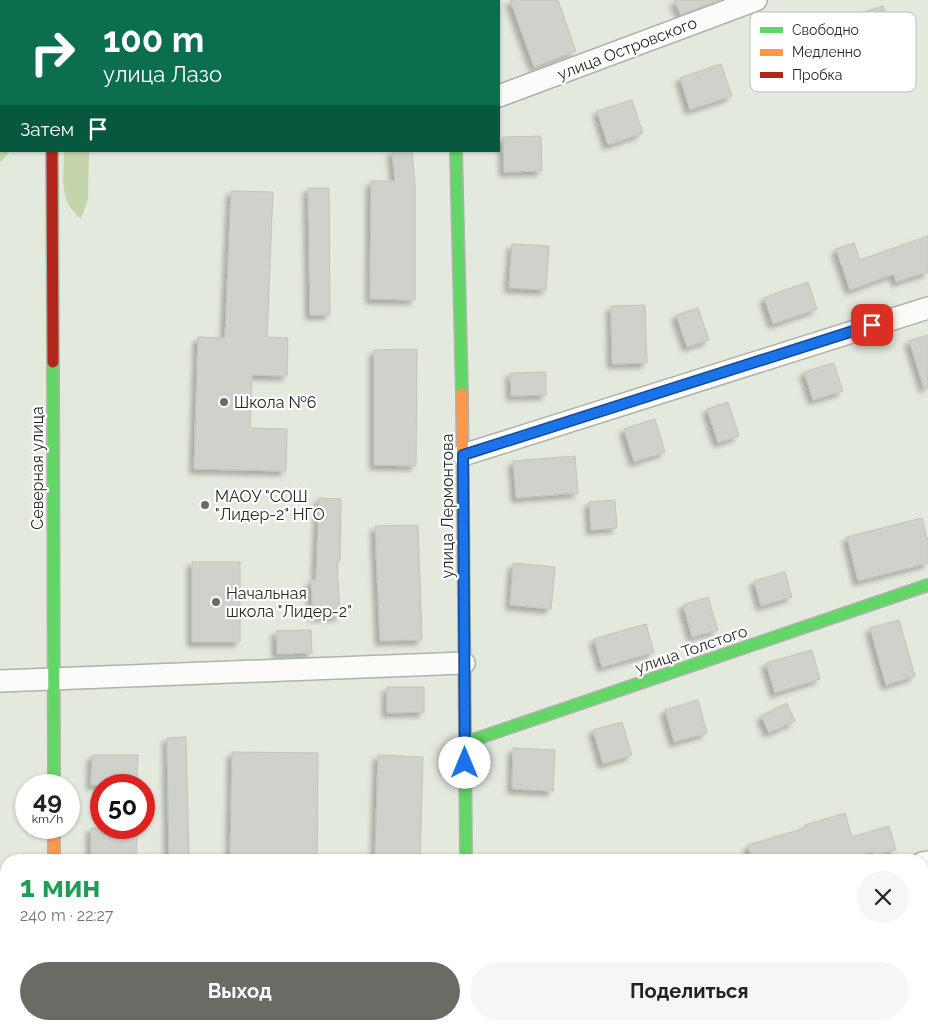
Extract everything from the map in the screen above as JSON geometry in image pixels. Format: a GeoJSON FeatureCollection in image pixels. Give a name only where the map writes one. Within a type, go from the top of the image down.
{"type":"FeatureCollection","features":[{"type":"Feature","properties":{"kind":"street","name":"улица Островского"},"geometry":{"type":"LineString","coordinates":[[500,96],[756,0]]}},
{"type":"Feature","properties":{"kind":"street","name":"Северная улица"},"geometry":{"type":"LineString","coordinates":[[52,152],[54,774]]}},
{"type":"Feature","properties":{"kind":"street","name":"улица Лермонтова"},"geometry":{"type":"LineString","coordinates":[[456,152],[463,455],[466,854]]}},
{"type":"Feature","properties":{"kind":"street"},"geometry":{"type":"LineString","coordinates":[[463,455],[928,308]]}},
{"type":"Feature","properties":{"kind":"street","name":"улица Толстого"},"geometry":{"type":"LineString","coordinates":[[464,743],[928,585]]}},
{"type":"Feature","properties":{"kind":"street"},"geometry":{"type":"LineString","coordinates":[[0,681],[464,662]]}},
{"type":"Feature","properties":{"kind":"street"},"geometry":{"type":"LineString","coordinates":[[54,839],[54,854]]}},
{"type":"Feature","properties":{"kind":"green space"},"geometry":{"type":"Polygon","coordinates":[[[0,152],[9,152],[0,163],[0,152]]]}},
{"type":"Feature","properties":{"kind":"green space"},"geometry":{"type":"Polygon","coordinates":[[[64,152],[89,152],[88,199],[81,219],[69,204],[63,180],[64,152]]]}},
{"type":"Feature","properties":{"kind":"building"},"geometry":{"type":"Polygon","coordinates":[[[510,0],[558,0],[576,51],[534,67],[510,0]]]}},
{"type":"Feature","properties":{"kind":"building"},"geometry":{"type":"Polygon","coordinates":[[[674,0],[720,0],[681,15],[674,0]]]}},
{"type":"Feature","properties":{"kind":"building"},"geometry":{"type":"Polygon","coordinates":[[[883,6],[885,12],[864,12],[883,6]]]}},
{"type":"Feature","properties":{"kind":"building"},"geometry":{"type":"Polygon","coordinates":[[[721,64],[732,96],[690,110],[680,78],[721,64]]]}},
{"type":"Feature","properties":{"kind":"building"},"geometry":{"type":"Polygon","coordinates":[[[632,100],[643,133],[608,145],[597,111],[632,100]]]}},
{"type":"Feature","properties":{"kind":"building"},"geometry":{"type":"Polygon","coordinates":[[[541,136],[542,171],[504,172],[503,137],[541,136]]]}},
{"type":"Feature","properties":{"kind":"building"},"geometry":{"type":"Polygon","coordinates":[[[392,152],[412,152],[415,185],[415,300],[370,299],[371,181],[395,181],[392,152]]]}},
{"type":"Feature","properties":{"kind":"building"},"geometry":{"type":"Polygon","coordinates":[[[308,188],[329,188],[330,315],[310,315],[308,188]]]}},
{"type":"Feature","properties":{"kind":"building","name":"Школа №6"},"geometry":{"type":"Polygon","coordinates":[[[231,191],[273,192],[267,337],[288,338],[287,376],[252,375],[250,428],[287,429],[286,471],[194,469],[198,337],[225,338],[231,191]]]}},
{"type":"Feature","properties":{"kind":"building"},"geometry":{"type":"Polygon","coordinates":[[[928,236],[928,272],[896,282],[894,274],[850,290],[836,249],[854,243],[860,260],[928,236]]]}},
{"type":"Feature","properties":{"kind":"building"},"geometry":{"type":"Polygon","coordinates":[[[512,244],[549,246],[546,290],[509,288],[512,244]]]}},
{"type":"Feature","properties":{"kind":"building"},"geometry":{"type":"Polygon","coordinates":[[[808,282],[817,309],[773,324],[764,298],[808,282]]]}},
{"type":"Feature","properties":{"kind":"building"},"geometry":{"type":"Polygon","coordinates":[[[645,305],[647,363],[612,364],[611,306],[645,305]]]}},
{"type":"Feature","properties":{"kind":"building"},"geometry":{"type":"Polygon","coordinates":[[[698,308],[709,340],[687,347],[676,315],[698,308]]]}},
{"type":"Feature","properties":{"kind":"building"},"geometry":{"type":"Polygon","coordinates":[[[928,335],[928,388],[924,388],[909,341],[928,335]]]}},
{"type":"Feature","properties":{"kind":"building"},"geometry":{"type":"Polygon","coordinates":[[[417,349],[416,466],[374,465],[374,350],[417,349]]]}},
{"type":"Feature","properties":{"kind":"building"},"geometry":{"type":"Polygon","coordinates":[[[834,363],[843,391],[813,400],[804,372],[834,363]]]}},
{"type":"Feature","properties":{"kind":"building"},"geometry":{"type":"Polygon","coordinates":[[[546,372],[546,395],[511,396],[510,373],[546,372]]]}},
{"type":"Feature","properties":{"kind":"building"},"geometry":{"type":"Polygon","coordinates":[[[728,402],[739,436],[718,443],[707,409],[728,402]]]}},
{"type":"Feature","properties":{"kind":"building"},"geometry":{"type":"Polygon","coordinates":[[[655,419],[665,452],[634,462],[624,429],[655,419]]]}},
{"type":"Feature","properties":{"kind":"building"},"geometry":{"type":"Polygon","coordinates":[[[575,456],[578,493],[516,498],[513,461],[575,456]]]}},
{"type":"Feature","properties":{"kind":"building"},"geometry":{"type":"Polygon","coordinates":[[[319,498],[341,499],[340,561],[337,561],[340,616],[313,617],[311,580],[316,580],[319,498]]]}},
{"type":"Feature","properties":{"kind":"building"},"geometry":{"type":"Polygon","coordinates":[[[615,500],[617,528],[591,530],[589,502],[615,500]]]}},
{"type":"Feature","properties":{"kind":"building"},"geometry":{"type":"Polygon","coordinates":[[[922,518],[928,541],[928,563],[858,581],[847,537],[922,518]]]}},
{"type":"Feature","properties":{"kind":"building"},"geometry":{"type":"Polygon","coordinates":[[[418,525],[422,640],[380,641],[375,526],[418,525]]]}},
{"type":"Feature","properties":{"kind":"building","name":"Начальная школа \"Лидер-2\""},"geometry":{"type":"Polygon","coordinates":[[[192,562],[240,562],[240,642],[192,642],[192,562]]]}},
{"type":"Feature","properties":{"kind":"building"},"geometry":{"type":"Polygon","coordinates":[[[513,563],[555,567],[551,609],[510,605],[513,563]]]}},
{"type":"Feature","properties":{"kind":"building"},"geometry":{"type":"Polygon","coordinates":[[[785,572],[792,597],[761,606],[754,581],[785,572]]]}},
{"type":"Feature","properties":{"kind":"building"},"geometry":{"type":"Polygon","coordinates":[[[708,597],[718,630],[692,637],[683,605],[708,597]]]}},
{"type":"Feature","properties":{"kind":"building"},"geometry":{"type":"Polygon","coordinates":[[[899,620],[915,676],[886,685],[870,628],[899,620]]]}},
{"type":"Feature","properties":{"kind":"building"},"geometry":{"type":"Polygon","coordinates":[[[646,624],[654,652],[602,667],[594,639],[646,624]]]}},
{"type":"Feature","properties":{"kind":"building"},"geometry":{"type":"Polygon","coordinates":[[[311,630],[312,653],[277,654],[276,631],[311,630]]]}},
{"type":"Feature","properties":{"kind":"building"},"geometry":{"type":"Polygon","coordinates":[[[812,650],[820,679],[775,693],[766,663],[812,650]]]}},
{"type":"Feature","properties":{"kind":"building"},"geometry":{"type":"Polygon","coordinates":[[[387,687],[424,687],[424,712],[387,713],[387,687]]]}},
{"type":"Feature","properties":{"kind":"building"},"geometry":{"type":"Polygon","coordinates":[[[698,700],[707,733],[674,742],[665,710],[698,700]]]}},
{"type":"Feature","properties":{"kind":"building"},"geometry":{"type":"Polygon","coordinates":[[[787,703],[795,721],[769,733],[761,716],[787,703]]]}},
{"type":"Feature","properties":{"kind":"building"},"geometry":{"type":"Polygon","coordinates":[[[622,722],[632,755],[603,764],[593,730],[622,722]]]}},
{"type":"Feature","properties":{"kind":"building"},"geometry":{"type":"Polygon","coordinates":[[[186,737],[189,854],[169,854],[167,738],[186,737]]]}},
{"type":"Feature","properties":{"kind":"building"},"geometry":{"type":"Polygon","coordinates":[[[513,748],[555,750],[553,791],[512,789],[513,748]]]}},
{"type":"Feature","properties":{"kind":"building"},"geometry":{"type":"Polygon","coordinates":[[[232,752],[318,753],[317,854],[230,854],[232,752]]]}},
{"type":"Feature","properties":{"kind":"building"},"geometry":{"type":"Polygon","coordinates":[[[92,755],[138,755],[137,774],[91,774],[92,755]]]}},
{"type":"Feature","properties":{"kind":"building"},"geometry":{"type":"Polygon","coordinates":[[[378,755],[423,757],[420,854],[375,854],[378,755]]]}},
{"type":"Feature","properties":{"kind":"building"},"geometry":{"type":"Polygon","coordinates":[[[845,813],[852,837],[889,826],[896,850],[881,854],[874,854],[873,852],[866,854],[750,854],[748,845],[806,828],[805,825],[845,813]]]}},
{"type":"Feature","properties":{"kind":"building"},"geometry":{"type":"Polygon","coordinates":[[[91,839],[137,839],[136,854],[91,854],[91,839]]]}},
{"type":"Feature","properties":{"kind":"traffic: fast"},"geometry":{"type":"LineString","coordinates":[[456,152],[462,394]]}},
{"type":"Feature","properties":{"kind":"traffic: fast"},"geometry":{"type":"LineString","coordinates":[[53,362],[54,774]]}},
{"type":"Feature","properties":{"kind":"traffic: fast"},"geometry":{"type":"LineString","coordinates":[[464,743],[928,585]]}},
{"type":"Feature","properties":{"kind":"traffic: fast"},"geometry":{"type":"LineString","coordinates":[[464,615],[466,854]]}},
{"type":"Feature","properties":{"kind":"traffic: slow"},"geometry":{"type":"LineString","coordinates":[[462,394],[464,615]]}},
{"type":"Feature","properties":{"kind":"traffic: slow"},"geometry":{"type":"LineString","coordinates":[[54,839],[54,854]]}},
{"type":"Feature","properties":{"kind":"traffic: jam"},"geometry":{"type":"LineString","coordinates":[[52,152],[53,362]]}},
{"type":"Feature","properties":{"kind":"place","name":"Школа №6"},"geometry":{"type":"Point","coordinates":[224,402]}},
{"type":"Feature","properties":{"kind":"place","name":"МАОУ \"СОШ \"Лидер-2\" НГО"},"geometry":{"type":"Point","coordinates":[205,505]}},
{"type":"Feature","properties":{"kind":"place","name":"Начальная школа \"Лидер-2\""},"geometry":{"type":"Point","coordinates":[216,602]}},
{"type":"Feature","properties":{"kind":"route"},"geometry":{"type":"LineString","coordinates":[[465,763],[463,455],[872,325]]}}]}
